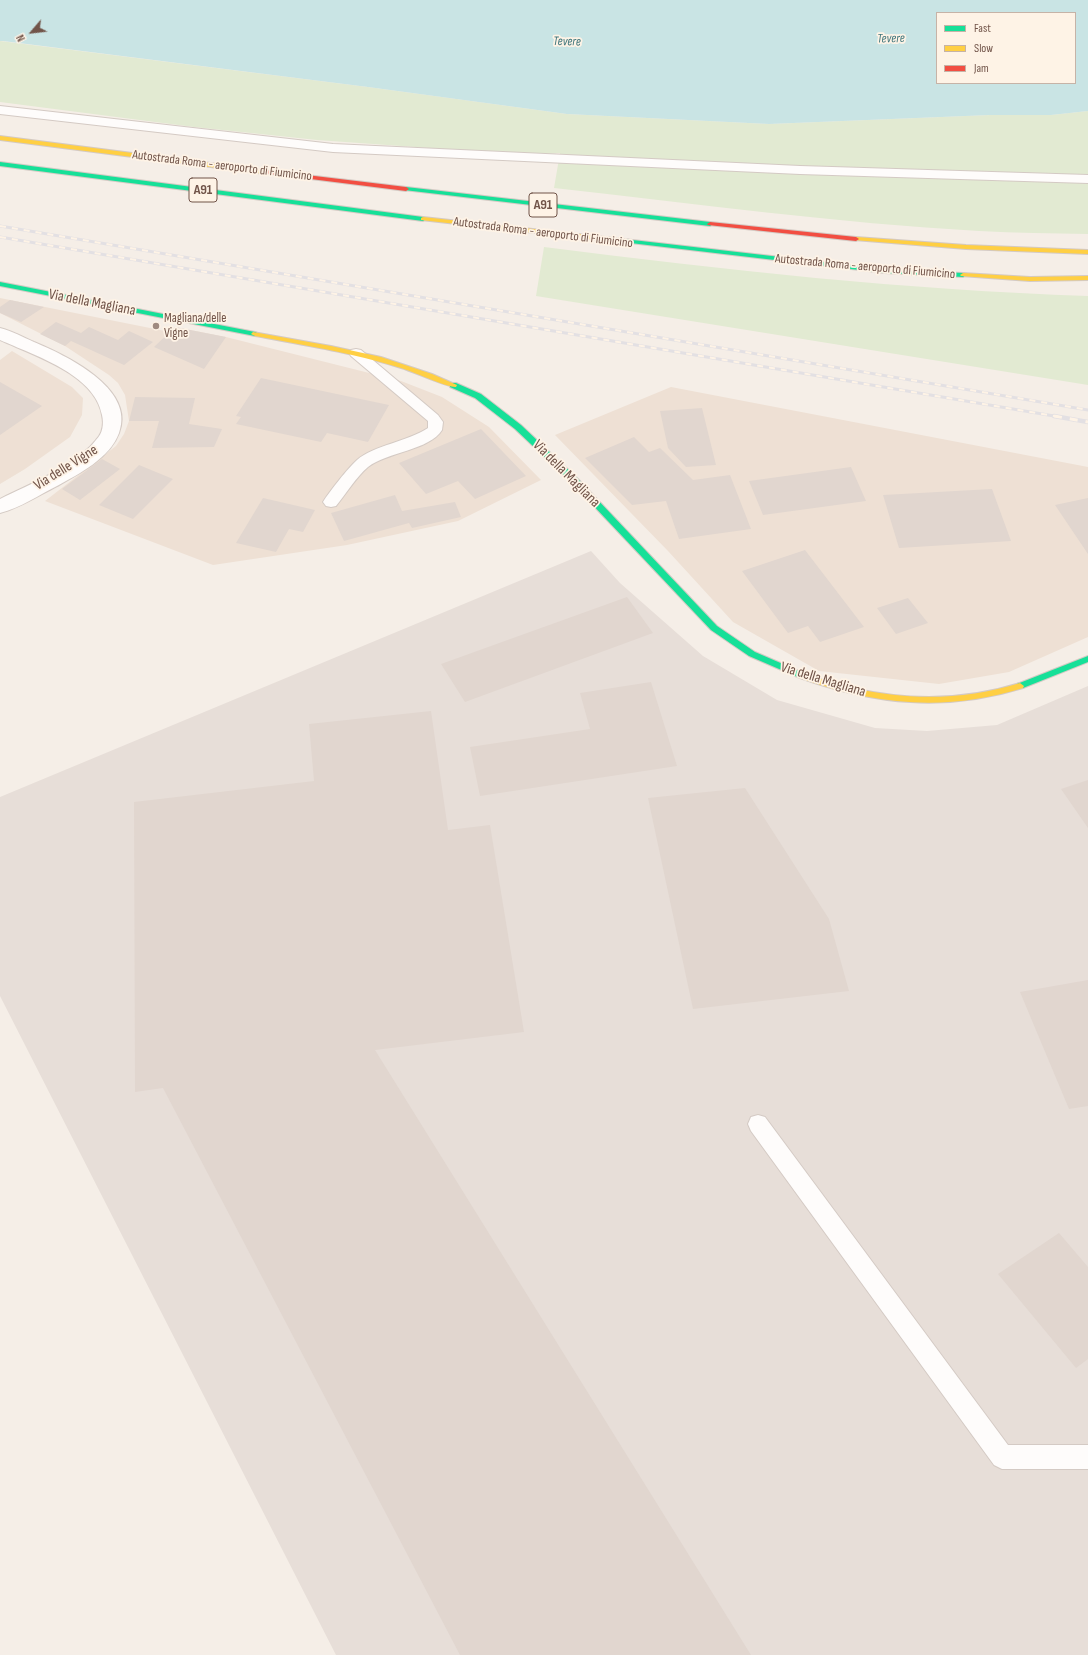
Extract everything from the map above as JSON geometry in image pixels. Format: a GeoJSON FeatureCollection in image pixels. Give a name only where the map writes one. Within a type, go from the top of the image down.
{"type":"FeatureCollection","features":[{"type":"Feature","properties":{"kind":"main road","name":"Autostrada Roma - aeroporto di Fiumicino"},"geometry":{"type":"LineString","coordinates":[[0,138],[547,206],[784,233],[1017,251],[1088,252]]}},
{"type":"Feature","properties":{"kind":"main road","name":"Autostrada Roma - aeroporto di Fiumicino"},"geometry":{"type":"LineString","coordinates":[[0,164],[407,217],[885,271],[1030,279],[1088,278]]}},
{"type":"Feature","properties":{"kind":"main road","name":"Via della Magliana"},"geometry":{"type":"LineString","coordinates":[[0,284],[356,353],[429,374],[490,404],[518,427],[575,481],[714,628],[752,654],[809,678],[851,690],[901,699],[958,700],[987,696],[1015,688],[1088,659]]}},
{"type":"Feature","properties":{"kind":"street","name":"Via delle Vigne"},"geometry":{"type":"LineString","coordinates":[[0,333],[76,370],[90,380],[104,395],[112,419],[112,428],[109,437],[93,453],[65,472],[0,507]]}},
{"type":"Feature","properties":{"kind":"lane"},"geometry":{"type":"LineString","coordinates":[[0,110],[333,148],[800,170],[1088,179]]}},
{"type":"Feature","properties":{"kind":"lane"},"geometry":{"type":"LineString","coordinates":[[331,502],[362,464],[374,457],[423,438],[435,430],[436,422],[433,418],[356,353]]}},
{"type":"Feature","properties":{"kind":"lane"},"geometry":{"type":"LineString","coordinates":[[758,1124],[1002,1458],[1088,1457]]}},
{"type":"Feature","properties":{"kind":"shaded area"},"geometry":{"type":"Polygon","coordinates":[[[0,298],[170,332],[175,327],[226,337],[401,381],[442,397],[489,427],[541,480],[458,521],[347,545],[213,565],[45,501],[116,446],[124,434],[129,421],[125,395],[118,383],[109,375],[65,346],[0,313],[0,298]]]}},
{"type":"Feature","properties":{"kind":"shaded area"},"geometry":{"type":"Polygon","coordinates":[[[12,351],[72,387],[83,398],[82,415],[70,437],[25,469],[0,484],[0,360],[12,351]]]}},
{"type":"Feature","properties":{"kind":"shaded area"},"geometry":{"type":"Polygon","coordinates":[[[671,387],[1088,467],[1088,637],[1009,672],[939,684],[819,671],[733,622],[668,551],[555,435],[671,387]]]}},
{"type":"Feature","properties":{"kind":"shaded area"},"geometry":{"type":"Polygon","coordinates":[[[591,551],[620,583],[703,656],[777,700],[875,728],[927,731],[997,725],[1088,686],[1088,1655],[336,1655],[0,996],[0,797],[591,551]]]}},
{"type":"Feature","properties":{"kind":"green space"},"geometry":{"type":"Polygon","coordinates":[[[0,41],[368,87],[567,114],[769,124],[990,115],[1051,115],[1088,111],[1088,234],[1020,233],[926,228],[554,188],[560,153],[527,155],[317,140],[194,127],[0,102],[0,41]]]}},
{"type":"Feature","properties":{"kind":"green space"},"geometry":{"type":"Polygon","coordinates":[[[544,247],[680,264],[816,278],[952,289],[1088,296],[1088,385],[536,296],[544,247]]]}},
{"type":"Feature","properties":{"kind":"water","name":"Tevere"},"geometry":{"type":"Polygon","coordinates":[[[0,0],[1088,0],[1088,111],[1051,115],[990,115],[769,124],[567,114],[368,87],[0,41],[0,0]]]}},
{"type":"Feature","properties":{"kind":"building"},"geometry":{"type":"Polygon","coordinates":[[[10,300],[44,307],[21,322],[0,313],[0,307],[10,300]]]}},
{"type":"Feature","properties":{"kind":"building"},"geometry":{"type":"Polygon","coordinates":[[[56,322],[81,333],[89,327],[118,340],[129,331],[153,342],[124,365],[71,341],[65,346],[40,334],[56,322]]]}},
{"type":"Feature","properties":{"kind":"building"},"geometry":{"type":"Polygon","coordinates":[[[175,327],[226,337],[204,369],[154,347],[175,327]]]}},
{"type":"Feature","properties":{"kind":"building"},"geometry":{"type":"Polygon","coordinates":[[[261,378],[389,405],[368,442],[327,433],[321,442],[236,424],[241,417],[236,416],[261,378]]]}},
{"type":"Feature","properties":{"kind":"building"},"geometry":{"type":"Polygon","coordinates":[[[0,382],[42,406],[0,435],[0,382]]]}},
{"type":"Feature","properties":{"kind":"building"},"geometry":{"type":"Polygon","coordinates":[[[135,397],[195,398],[189,424],[222,429],[214,447],[152,448],[159,421],[129,421],[135,397]]]}},
{"type":"Feature","properties":{"kind":"building"},"geometry":{"type":"Polygon","coordinates":[[[702,408],[716,465],[686,467],[668,448],[660,411],[702,408]]]}},
{"type":"Feature","properties":{"kind":"building"},"geometry":{"type":"Polygon","coordinates":[[[481,429],[526,476],[475,499],[458,481],[426,494],[399,463],[481,429]]]}},
{"type":"Feature","properties":{"kind":"building"},"geometry":{"type":"Polygon","coordinates":[[[634,437],[649,452],[660,448],[693,480],[730,475],[751,529],[679,539],[666,501],[632,505],[585,458],[634,437]]]}},
{"type":"Feature","properties":{"kind":"building"},"geometry":{"type":"Polygon","coordinates":[[[102,459],[120,469],[80,500],[62,489],[102,459]]]}},
{"type":"Feature","properties":{"kind":"building"},"geometry":{"type":"Polygon","coordinates":[[[139,465],[173,479],[133,519],[99,505],[139,465]]]}},
{"type":"Feature","properties":{"kind":"building"},"geometry":{"type":"Polygon","coordinates":[[[851,467],[866,501],[763,515],[749,481],[851,467]]]}},
{"type":"Feature","properties":{"kind":"building"},"geometry":{"type":"Polygon","coordinates":[[[992,489],[1011,541],[899,548],[883,495],[992,489]]]}},
{"type":"Feature","properties":{"kind":"building"},"geometry":{"type":"Polygon","coordinates":[[[395,495],[402,511],[455,502],[461,517],[412,528],[409,523],[344,541],[331,513],[395,495]]]}},
{"type":"Feature","properties":{"kind":"building"},"geometry":{"type":"Polygon","coordinates":[[[263,498],[315,510],[303,532],[289,529],[276,552],[236,543],[263,498]]]}},
{"type":"Feature","properties":{"kind":"building"},"geometry":{"type":"Polygon","coordinates":[[[1088,498],[1088,554],[1055,505],[1088,498]]]}},
{"type":"Feature","properties":{"kind":"building"},"geometry":{"type":"Polygon","coordinates":[[[805,550],[864,627],[820,642],[808,626],[788,633],[742,571],[805,550]]]}},
{"type":"Feature","properties":{"kind":"building"},"geometry":{"type":"Polygon","coordinates":[[[627,597],[653,633],[465,702],[441,664],[627,597]]]}},
{"type":"Feature","properties":{"kind":"building"},"geometry":{"type":"Polygon","coordinates":[[[908,598],[928,623],[896,634],[877,608],[908,598]]]}},
{"type":"Feature","properties":{"kind":"building"},"geometry":{"type":"Polygon","coordinates":[[[651,682],[677,766],[480,796],[470,747],[590,729],[580,693],[651,682]]]}},
{"type":"Feature","properties":{"kind":"building"},"geometry":{"type":"Polygon","coordinates":[[[431,711],[448,830],[490,825],[524,1032],[375,1050],[751,1655],[460,1655],[163,1088],[135,1092],[134,802],[314,781],[309,724],[431,711]]]}},
{"type":"Feature","properties":{"kind":"building"},"geometry":{"type":"Polygon","coordinates":[[[1088,780],[1088,828],[1061,789],[1088,780]]]}},
{"type":"Feature","properties":{"kind":"building"},"geometry":{"type":"Polygon","coordinates":[[[745,788],[829,919],[849,991],[693,1009],[648,798],[745,788]]]}},
{"type":"Feature","properties":{"kind":"building"},"geometry":{"type":"Polygon","coordinates":[[[1088,980],[1088,1106],[1069,1109],[1020,992],[1088,980]]]}},
{"type":"Feature","properties":{"kind":"building"},"geometry":{"type":"Polygon","coordinates":[[[1059,1233],[1088,1267],[1088,1359],[1076,1368],[998,1274],[1059,1233]]]}},
{"type":"Feature","properties":{"kind":"railway"},"geometry":{"type":"LineString","coordinates":[[0,226],[1088,410]]}},
{"type":"Feature","properties":{"kind":"railway"},"geometry":{"type":"LineString","coordinates":[[0,237],[1060,417]]}},
{"type":"Feature","properties":{"kind":"railway"},"geometry":{"type":"LineString","coordinates":[[1054,416],[1088,422]]}},
{"type":"Feature","properties":{"kind":"traffic: fast"},"geometry":{"type":"LineString","coordinates":[[0,164],[423,219]]}},
{"type":"Feature","properties":{"kind":"traffic: fast"},"geometry":{"type":"LineString","coordinates":[[406,189],[710,224]]}},
{"type":"Feature","properties":{"kind":"traffic: fast"},"geometry":{"type":"LineString","coordinates":[[624,241],[885,271],[963,275]]}},
{"type":"Feature","properties":{"kind":"traffic: fast"},"geometry":{"type":"LineString","coordinates":[[0,284],[255,334]]}},
{"type":"Feature","properties":{"kind":"traffic: fast"},"geometry":{"type":"LineString","coordinates":[[453,385],[478,396],[518,427],[575,481],[714,628],[752,654],[803,676]]}},
{"type":"Feature","properties":{"kind":"traffic: fast"},"geometry":{"type":"LineString","coordinates":[[1020,686],[1088,659]]}},
{"type":"Feature","properties":{"kind":"traffic: slow"},"geometry":{"type":"LineString","coordinates":[[0,138],[265,172]]}},
{"type":"Feature","properties":{"kind":"traffic: slow"},"geometry":{"type":"LineString","coordinates":[[423,219],[624,241]]}},
{"type":"Feature","properties":{"kind":"traffic: slow"},"geometry":{"type":"LineString","coordinates":[[856,239],[966,247],[1088,252]]}},
{"type":"Feature","properties":{"kind":"traffic: slow"},"geometry":{"type":"LineString","coordinates":[[963,275],[1030,279],[1088,278]]}},
{"type":"Feature","properties":{"kind":"traffic: slow"},"geometry":{"type":"LineString","coordinates":[[255,334],[331,348],[381,360],[429,375],[453,385]]}},
{"type":"Feature","properties":{"kind":"traffic: slow"},"geometry":{"type":"LineString","coordinates":[[803,676],[827,685],[853,691],[911,699],[941,700],[969,698],[996,693],[1020,686]]}},
{"type":"Feature","properties":{"kind":"traffic: jam"},"geometry":{"type":"LineString","coordinates":[[265,172],[406,189]]}},
{"type":"Feature","properties":{"kind":"traffic: jam"},"geometry":{"type":"LineString","coordinates":[[710,224],[856,239]]}},
{"type":"Feature","properties":{"kind":"place","name":"Magliana/delle Vigne"},"geometry":{"type":"Point","coordinates":[156,326]}}]}
